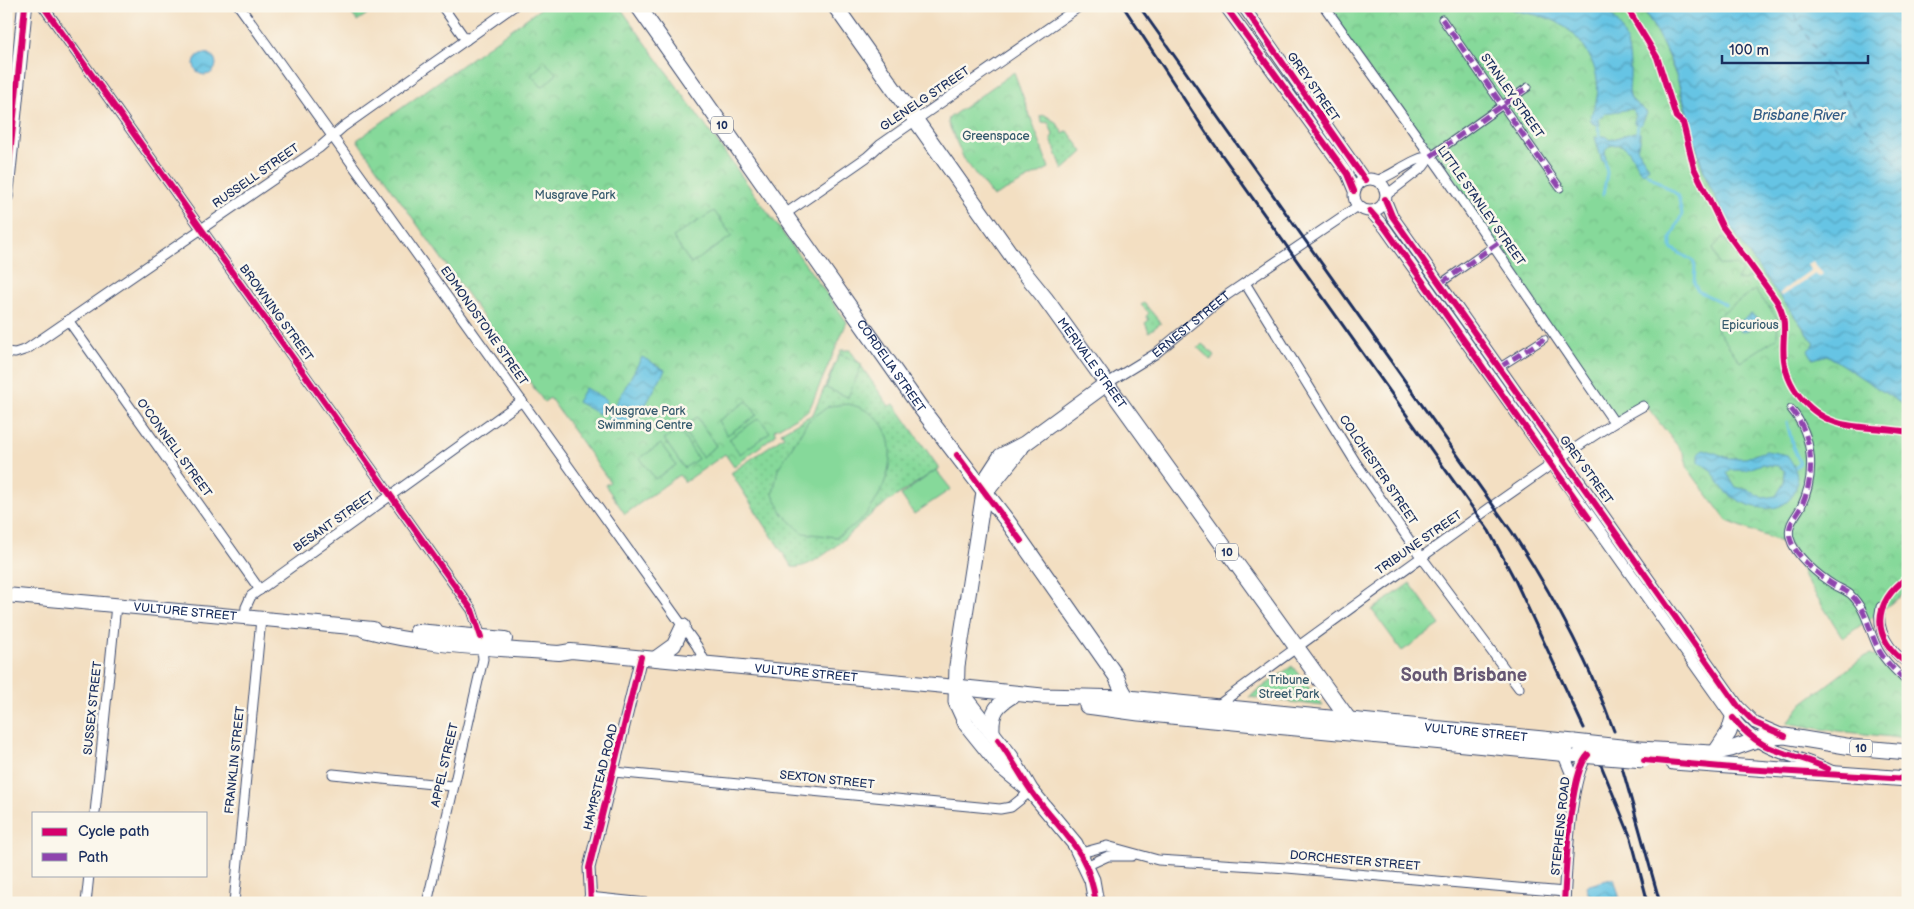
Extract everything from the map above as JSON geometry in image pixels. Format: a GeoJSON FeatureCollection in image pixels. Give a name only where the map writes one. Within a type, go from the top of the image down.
{"type":"FeatureCollection","features":[{"type":"Feature","properties":{"kind":"main road"},"geometry":{"type":"LineString","coordinates":[[6,196],[25,6]]}},
{"type":"Feature","properties":{"kind":"main road","name":"CORDELIA STREET"},"geometry":{"type":"LineString","coordinates":[[638,6],[920,407],[985,493],[1114,673],[1128,698],[1135,707],[1155,713]]}},
{"type":"Feature","properties":{"kind":"main road","name":"MERIVALE STREET"},"geometry":{"type":"LineString","coordinates":[[835,6],[1349,720]]}},
{"type":"Feature","properties":{"kind":"main road","name":"ERNEST STREET"},"geometry":{"type":"LineString","coordinates":[[1032,791],[1004,770],[966,724],[958,708],[957,666],[978,524],[985,493],[1024,444],[1106,384]]}},
{"type":"Feature","properties":{"kind":"main road","name":"VULTURE STREET"},"geometry":{"type":"LineString","coordinates":[[6,595],[364,630],[431,632],[482,642],[559,653],[571,651],[704,662],[1015,694],[1128,698],[1349,720],[1577,753]]}},
{"type":"Feature","properties":{"kind":"main road"},"geometry":{"type":"LineString","coordinates":[[656,658],[674,645],[683,626]]}},
{"type":"Feature","properties":{"kind":"main road"},"geometry":{"type":"LineString","coordinates":[[1095,698],[1106,689],[1114,673]]}},
{"type":"Feature","properties":{"kind":"main road"},"geometry":{"type":"LineString","coordinates":[[956,687],[1016,763],[1032,791],[1072,839],[1084,859],[1096,903]]}},
{"type":"Feature","properties":{"kind":"main road"},"geometry":{"type":"LineString","coordinates":[[992,732],[993,711],[1001,702],[1015,694]]}},
{"type":"Feature","properties":{"kind":"main road","name":"VULTURE STREET"},"geometry":{"type":"LineString","coordinates":[[1042,696],[1076,705],[1577,753],[1715,753],[1731,750],[1754,740],[1785,736],[1908,752]]}},
{"type":"Feature","properties":{"kind":"main road"},"geometry":{"type":"LineString","coordinates":[[1715,753],[1729,732],[1733,718]]}},
{"type":"Feature","properties":{"kind":"main road","name":"VULTURE STREET"},"geometry":{"type":"LineString","coordinates":[[1642,754],[1744,769],[1835,773],[1908,779]]}},
{"type":"Feature","properties":{"kind":"street","name":"BROWNING STREET"},"geometry":{"type":"LineString","coordinates":[[43,6],[393,496],[472,610],[482,642]]}},
{"type":"Feature","properties":{"kind":"street","name":"EDMONDSTONE STREET"},"geometry":{"type":"LineString","coordinates":[[239,6],[683,626],[697,646],[704,662]]}},
{"type":"Feature","properties":{"kind":"street"},"geometry":{"type":"LineString","coordinates":[[442,6],[466,40]]}},
{"type":"Feature","properties":{"kind":"street","name":"RUSSELL STREET"},"geometry":{"type":"LineString","coordinates":[[6,352],[21,352],[202,229],[514,6]]}},
{"type":"Feature","properties":{"kind":"street","name":"GLENELG STREET"},"geometry":{"type":"LineString","coordinates":[[785,214],[1080,6]]}},
{"type":"Feature","properties":{"kind":"street","name":"GREY STREET"},"geometry":{"type":"LineString","coordinates":[[1226,6],[1347,174],[1354,191]]}},
{"type":"Feature","properties":{"kind":"street","name":"LITTLE STANLEY STREET"},"geometry":{"type":"LineString","coordinates":[[1324,6],[1496,245],[1614,422]]}},
{"type":"Feature","properties":{"kind":"street","name":"GREY STREET"},"geometry":{"type":"LineString","coordinates":[[1245,7],[1370,181]]}},
{"type":"Feature","properties":{"kind":"street","name":"STANLEY STREET"},"geometry":{"type":"LineString","coordinates":[[1442,19],[1560,188]]}},
{"type":"Feature","properties":{"kind":"street"},"geometry":{"type":"LineString","coordinates":[[1431,156],[1417,158],[1390,176],[1370,181],[1354,191],[1354,199],[1358,206],[1370,211],[1379,208],[1385,197],[1423,167],[1431,156],[1528,87]]}},
{"type":"Feature","properties":{"kind":"street"},"geometry":{"type":"LineString","coordinates":[[1370,181],[1384,187],[1385,197]]}},
{"type":"Feature","properties":{"kind":"street","name":"GREY STREET"},"geometry":{"type":"LineString","coordinates":[[1385,197],[1392,216],[1738,706],[1755,723],[1785,736]]}},
{"type":"Feature","properties":{"kind":"street","name":"ERNEST STREET"},"geometry":{"type":"LineString","coordinates":[[1106,384],[1155,354],[1245,283],[1358,206]]}},
{"type":"Feature","properties":{"kind":"street","name":"GREY STREET"},"geometry":{"type":"LineString","coordinates":[[1370,211],[1385,228],[1733,718],[1754,740],[1774,751],[1811,761],[1835,773]]}},
{"type":"Feature","properties":{"kind":"street"},"geometry":{"type":"LineString","coordinates":[[1441,284],[1496,245]]}},
{"type":"Feature","properties":{"kind":"street","name":"COLCHESTER STREET"},"geometry":{"type":"LineString","coordinates":[[1245,283],[1356,463],[1421,556],[1519,688]]}},
{"type":"Feature","properties":{"kind":"street","name":"O'CONNELL STREET"},"geometry":{"type":"LineString","coordinates":[[68,320],[260,590]]}},
{"type":"Feature","properties":{"kind":"street"},"geometry":{"type":"LineString","coordinates":[[1500,367],[1544,339]]}},
{"type":"Feature","properties":{"kind":"street","name":"BESANT STREET"},"geometry":{"type":"LineString","coordinates":[[245,618],[246,607],[251,596],[393,496],[522,401]]}},
{"type":"Feature","properties":{"kind":"street","name":"TRIBUNE STREET"},"geometry":{"type":"LineString","coordinates":[[1215,708],[1295,647],[1551,464],[1614,422],[1643,406]]}},
{"type":"Feature","properties":{"kind":"street"},"geometry":{"type":"LineString","coordinates":[[1791,409],[1797,416],[1808,442],[1810,459],[1809,483],[1800,508],[1792,520],[1789,529],[1790,540],[1810,567],[1822,578],[1850,595],[1857,602],[1880,652],[1908,683]]}},
{"type":"Feature","properties":{"kind":"street","name":"SUSSEX STREET"},"geometry":{"type":"LineString","coordinates":[[95,812],[116,605]]}},
{"type":"Feature","properties":{"kind":"street"},"geometry":{"type":"LineString","coordinates":[[1881,607],[1880,621],[1884,637],[1895,654],[1908,664]]}},
{"type":"Feature","properties":{"kind":"street","name":"FRANKLIN STREET"},"geometry":{"type":"LineString","coordinates":[[234,903],[262,619]]}},
{"type":"Feature","properties":{"kind":"street","name":"APPEL STREET"},"geometry":{"type":"LineString","coordinates":[[428,899],[452,786],[480,672],[482,642]]}},
{"type":"Feature","properties":{"kind":"street","name":"HAMPSTEAD ROAD"},"geometry":{"type":"LineString","coordinates":[[590,900],[589,868],[641,657]]}},
{"type":"Feature","properties":{"kind":"street","name":"STEPHENS ROAD"},"geometry":{"type":"LineString","coordinates":[[1575,782],[1577,753]]}},
{"type":"Feature","properties":{"kind":"street","name":"STEPHENS ROAD"},"geometry":{"type":"LineString","coordinates":[[1564,898],[1577,753]]}},
{"type":"Feature","properties":{"kind":"street","name":"SEXTON STREET"},"geometry":{"type":"LineString","coordinates":[[614,772],[1000,810],[1011,808],[1032,791]]}},
{"type":"Feature","properties":{"kind":"street"},"geometry":{"type":"LineString","coordinates":[[333,774],[452,786]]}},
{"type":"Feature","properties":{"kind":"street","name":"DORCHESTER STREET"},"geometry":{"type":"LineString","coordinates":[[1084,859],[1105,846],[1158,860],[1297,869],[1564,898]]}},
{"type":"Feature","properties":{"kind":"street","name":"DORCHESTER STREET"},"geometry":{"type":"LineString","coordinates":[[1084,859],[1107,856],[1143,856]]}},
{"type":"Feature","properties":{"kind":"street"},"geometry":{"type":"LineString","coordinates":[[86,903],[89,876]]}},
{"type":"Feature","properties":{"kind":"street"},"geometry":{"type":"LineString","coordinates":[[590,900],[646,903]]}},
{"type":"Feature","properties":{"kind":"green space"},"geometry":{"type":"Polygon","coordinates":[[[346,6],[379,6],[357,21],[346,6]]]}},
{"type":"Feature","properties":{"kind":"green space","name":"Musgrave Park"},"geometry":{"type":"Polygon","coordinates":[[[544,6],[619,6],[847,322],[809,410],[774,430],[776,434],[734,467],[725,454],[685,482],[679,475],[625,514],[605,485],[610,482],[550,398],[544,402],[357,140],[544,6]]]}},
{"type":"Feature","properties":{"kind":"green space"},"geometry":{"type":"Polygon","coordinates":[[[1324,6],[1642,6],[1661,40],[1677,78],[1695,146],[1707,181],[1752,258],[1815,344],[1812,359],[1827,354],[1908,408],[1908,591],[1843,638],[1805,578],[1791,546],[1727,521],[1688,469],[1684,454],[1644,403],[1614,422],[1324,6]]]}},
{"type":"Feature","properties":{"kind":"green space"},"geometry":{"type":"Polygon","coordinates":[[[545,62],[557,74],[542,87],[531,75],[545,62]]]}},
{"type":"Feature","properties":{"kind":"green space","name":"Greenspace"},"geometry":{"type":"Polygon","coordinates":[[[1014,72],[1049,168],[993,197],[964,159],[948,123],[949,118],[1014,72]]]}},
{"type":"Feature","properties":{"kind":"green space"},"geometry":{"type":"Polygon","coordinates":[[[1045,115],[1057,123],[1063,134],[1068,131],[1083,152],[1063,170],[1051,139],[1053,135],[1049,123],[1042,122],[1040,116],[1045,115]]]}},
{"type":"Feature","properties":{"kind":"green space"},"geometry":{"type":"Polygon","coordinates":[[[714,211],[732,236],[691,264],[673,237],[714,211]]]}},
{"type":"Feature","properties":{"kind":"green space"},"geometry":{"type":"Polygon","coordinates":[[[1723,237],[1752,275],[1744,280],[1737,280],[1742,271],[1736,265],[1719,265],[1713,248],[1723,237]]]}},
{"type":"Feature","properties":{"kind":"green space","name":"Epicurious"},"geometry":{"type":"Polygon","coordinates":[[[1755,290],[1778,319],[1777,338],[1740,362],[1716,328],[1716,317],[1755,290]]]}},
{"type":"Feature","properties":{"kind":"green space"},"geometry":{"type":"Polygon","coordinates":[[[1144,303],[1161,323],[1149,332],[1145,323],[1149,320],[1146,316],[1149,313],[1141,305],[1144,303]]]}},
{"type":"Feature","properties":{"kind":"green space"},"geometry":{"type":"Polygon","coordinates":[[[1202,344],[1215,355],[1211,360],[1198,348],[1202,344]]]}},
{"type":"Feature","properties":{"kind":"green space"},"geometry":{"type":"Polygon","coordinates":[[[841,350],[850,350],[889,406],[894,404],[939,468],[874,512],[824,555],[812,562],[792,567],[731,473],[784,436],[781,432],[813,414],[841,350]]]}},
{"type":"Feature","properties":{"kind":"green space"},"geometry":{"type":"Polygon","coordinates":[[[839,354],[862,364],[848,397],[826,388],[839,354]]]}},
{"type":"Feature","properties":{"kind":"green space"},"geometry":{"type":"Polygon","coordinates":[[[747,401],[757,415],[727,435],[718,421],[747,401]]]}},
{"type":"Feature","properties":{"kind":"green space"},"geometry":{"type":"Polygon","coordinates":[[[848,404],[867,411],[881,423],[888,437],[890,454],[888,471],[882,489],[873,506],[861,520],[836,537],[803,533],[783,514],[773,494],[778,469],[808,421],[829,406],[848,404]]]}},
{"type":"Feature","properties":{"kind":"green space"},"geometry":{"type":"Polygon","coordinates":[[[697,417],[716,446],[702,457],[682,428],[697,417]]]}},
{"type":"Feature","properties":{"kind":"green space"},"geometry":{"type":"Polygon","coordinates":[[[759,418],[770,432],[740,454],[729,439],[759,418]]]}},
{"type":"Feature","properties":{"kind":"green space"},"geometry":{"type":"Polygon","coordinates":[[[679,430],[698,459],[684,468],[664,439],[679,430]]]}},
{"type":"Feature","properties":{"kind":"green space"},"geometry":{"type":"Polygon","coordinates":[[[661,444],[676,465],[655,479],[640,458],[661,444]]]}},
{"type":"Feature","properties":{"kind":"green space"},"geometry":{"type":"Polygon","coordinates":[[[936,470],[951,489],[914,514],[901,495],[936,470]]]}},
{"type":"Feature","properties":{"kind":"green space"},"geometry":{"type":"Polygon","coordinates":[[[1410,583],[1440,625],[1402,651],[1372,610],[1410,583]]]}},
{"type":"Feature","properties":{"kind":"green space"},"geometry":{"type":"Polygon","coordinates":[[[1871,654],[1879,658],[1908,689],[1908,739],[1787,723],[1803,703],[1865,656],[1871,654]]]}},
{"type":"Feature","properties":{"kind":"green space","name":"Tribune Street Park"},"geometry":{"type":"Polygon","coordinates":[[[1292,666],[1323,706],[1249,697],[1292,666]]]}},
{"type":"Feature","properties":{"kind":"water"},"geometry":{"type":"Polygon","coordinates":[[[1506,6],[1603,6],[1617,21],[1628,47],[1630,96],[1647,113],[1641,125],[1634,123],[1635,115],[1632,109],[1605,113],[1599,119],[1600,125],[1593,124],[1590,119],[1597,97],[1596,73],[1586,50],[1579,40],[1561,24],[1550,19],[1516,11],[1506,6]]]}},
{"type":"Feature","properties":{"kind":"water","name":"Brisbane River"},"geometry":{"type":"Polygon","coordinates":[[[1642,6],[1908,6],[1908,408],[1827,355],[1813,359],[1808,350],[1815,344],[1742,244],[1717,201],[1702,167],[1673,68],[1642,6]]]}},
{"type":"Feature","properties":{"kind":"water"},"geometry":{"type":"Polygon","coordinates":[[[205,53],[215,60],[216,64],[209,74],[205,75],[195,68],[194,64],[201,54],[205,53]]]}},
{"type":"Feature","properties":{"kind":"water"},"geometry":{"type":"Polygon","coordinates":[[[1634,132],[1640,133],[1640,141],[1637,148],[1649,167],[1643,174],[1630,153],[1623,146],[1609,146],[1605,151],[1606,161],[1602,161],[1595,137],[1605,136],[1610,140],[1634,132]]]}},
{"type":"Feature","properties":{"kind":"water"},"geometry":{"type":"Polygon","coordinates":[[[1751,314],[1757,318],[1758,323],[1745,332],[1740,331],[1738,323],[1751,314]]]}},
{"type":"Feature","properties":{"kind":"water"},"geometry":{"type":"Polygon","coordinates":[[[642,357],[665,370],[630,433],[607,420],[642,357]]]}},
{"type":"Feature","properties":{"kind":"water"},"geometry":{"type":"Polygon","coordinates":[[[585,388],[607,400],[599,414],[577,402],[585,388]]]}},
{"type":"Feature","properties":{"kind":"water"},"geometry":{"type":"Polygon","coordinates":[[[1704,449],[1729,458],[1746,458],[1766,451],[1787,455],[1796,471],[1795,490],[1790,499],[1782,505],[1772,508],[1751,506],[1741,502],[1724,490],[1710,470],[1699,462],[1699,452],[1704,449]],[[1762,464],[1746,470],[1730,470],[1727,473],[1735,487],[1748,490],[1763,498],[1776,496],[1784,483],[1785,471],[1778,466],[1762,464]]]}},
{"type":"Feature","properties":{"kind":"water"},"geometry":{"type":"Polygon","coordinates":[[[1614,878],[1621,903],[1591,903],[1586,886],[1614,878]]]}},
{"type":"Feature","properties":{"kind":"pier"},"geometry":{"type":"Polygon","coordinates":[[[1813,261],[1823,274],[1819,277],[1815,274],[1781,296],[1779,293],[1811,270],[1807,265],[1813,261]]]}},
{"type":"Feature","properties":{"kind":"waterway"},"geometry":{"type":"LineString","coordinates":[[1637,133],[1638,124]]}},
{"type":"Feature","properties":{"kind":"waterway"},"geometry":{"type":"LineString","coordinates":[[1598,126],[1600,136]]}},
{"type":"Feature","properties":{"kind":"waterway"},"geometry":{"type":"LineString","coordinates":[[1603,195],[1607,173],[1605,161]]}},
{"type":"Feature","properties":{"kind":"waterway"},"geometry":{"type":"LineString","coordinates":[[1646,173],[1678,195],[1682,214],[1671,238],[1671,248],[1693,261],[1695,266],[1694,283],[1698,291],[1725,304]]}},
{"type":"Feature","properties":{"kind":"waterway"},"geometry":{"type":"LineString","coordinates":[[1787,422],[1793,447],[1800,463],[1796,467]]}},
{"type":"Feature","properties":{"kind":"ferry route"},"geometry":{"type":"LineString","coordinates":[[1789,6],[1857,117],[1908,178]]}},
{"type":"Feature","properties":{"kind":"railway"},"geometry":{"type":"LineString","coordinates":[[1123,6],[1207,134],[1489,531],[1515,580],[1584,728]]}},
{"type":"Feature","properties":{"kind":"railway"},"geometry":{"type":"LineString","coordinates":[[1139,6],[1512,532],[1569,628],[1593,679],[1614,731]]}},
{"type":"Feature","properties":{"kind":"railway"},"geometry":{"type":"LineString","coordinates":[[1601,765],[1631,838],[1648,903]]}},
{"type":"Feature","properties":{"kind":"railway"},"geometry":{"type":"LineString","coordinates":[[1622,767],[1660,903]]}},
{"type":"Feature","properties":{"kind":"marked path"},"geometry":{"type":"LineString","coordinates":[[1442,19],[1560,188]]}},
{"type":"Feature","properties":{"kind":"marked path"},"geometry":{"type":"LineString","coordinates":[[1431,156],[1528,87]]}},
{"type":"Feature","properties":{"kind":"marked path"},"geometry":{"type":"LineString","coordinates":[[1441,283],[1498,243]]}},
{"type":"Feature","properties":{"kind":"marked path"},"geometry":{"type":"LineString","coordinates":[[1500,367],[1544,339]]}},
{"type":"Feature","properties":{"kind":"marked path"},"geometry":{"type":"LineString","coordinates":[[1791,409],[1804,431],[1810,456],[1809,482],[1806,495],[1792,521],[1789,533],[1792,545],[1815,571],[1856,600],[1880,652],[1908,683]]}},
{"type":"Feature","properties":{"kind":"cycle path"},"geometry":{"type":"LineString","coordinates":[[6,196],[25,6]]}},
{"type":"Feature","properties":{"kind":"cycle path"},"geometry":{"type":"LineString","coordinates":[[43,6],[472,610],[481,637]]}},
{"type":"Feature","properties":{"kind":"cycle path"},"geometry":{"type":"LineString","coordinates":[[1225,6],[1347,174],[1354,191]]}},
{"type":"Feature","properties":{"kind":"cycle path"},"geometry":{"type":"LineString","coordinates":[[1243,6],[1365,180]]}},
{"type":"Feature","properties":{"kind":"cycle path"},"geometry":{"type":"LineString","coordinates":[[1626,6],[1657,57],[1676,117],[1683,123],[1694,168],[1722,226],[1780,308],[1784,323],[1784,360],[1791,383],[1797,393],[1814,411],[1835,422],[1908,432]]}},
{"type":"Feature","properties":{"kind":"cycle path"},"geometry":{"type":"LineString","coordinates":[[1385,199],[1392,216],[1738,706],[1755,723],[1785,736]]}},
{"type":"Feature","properties":{"kind":"cycle path"},"geometry":{"type":"LineString","coordinates":[[1370,211],[1385,228],[1589,518]]}},
{"type":"Feature","properties":{"kind":"cycle path"},"geometry":{"type":"LineString","coordinates":[[957,455],[1021,541]]}},
{"type":"Feature","properties":{"kind":"cycle path"},"geometry":{"type":"LineString","coordinates":[[1908,577],[1887,598],[1880,620],[1882,632],[1887,643],[1908,664]]}},
{"type":"Feature","properties":{"kind":"cycle path"},"geometry":{"type":"LineString","coordinates":[[591,903],[589,868],[641,657]]}},
{"type":"Feature","properties":{"kind":"cycle path"},"geometry":{"type":"LineString","coordinates":[[1733,718],[1745,731],[1767,746],[1828,769]]}},
{"type":"Feature","properties":{"kind":"cycle path"},"geometry":{"type":"LineString","coordinates":[[998,740],[1032,792],[1080,853],[1092,883],[1096,903]]}},
{"type":"Feature","properties":{"kind":"cycle path"},"geometry":{"type":"LineString","coordinates":[[1564,903],[1567,848],[1573,802],[1582,766],[1588,755]]}},
{"type":"Feature","properties":{"kind":"cycle path"},"geometry":{"type":"LineString","coordinates":[[1644,760],[1744,769],[1908,779]]}},
{"type":"Feature","properties":{"kind":"district","name":"South Brisbane"},"geometry":{"type":"Point","coordinates":[1464,675]}},
{"type":"Feature","properties":{"kind":"park label","name":"Musgrave Park Swimming Centre"},"geometry":{"type":"Point","coordinates":[645,418]}}]}
